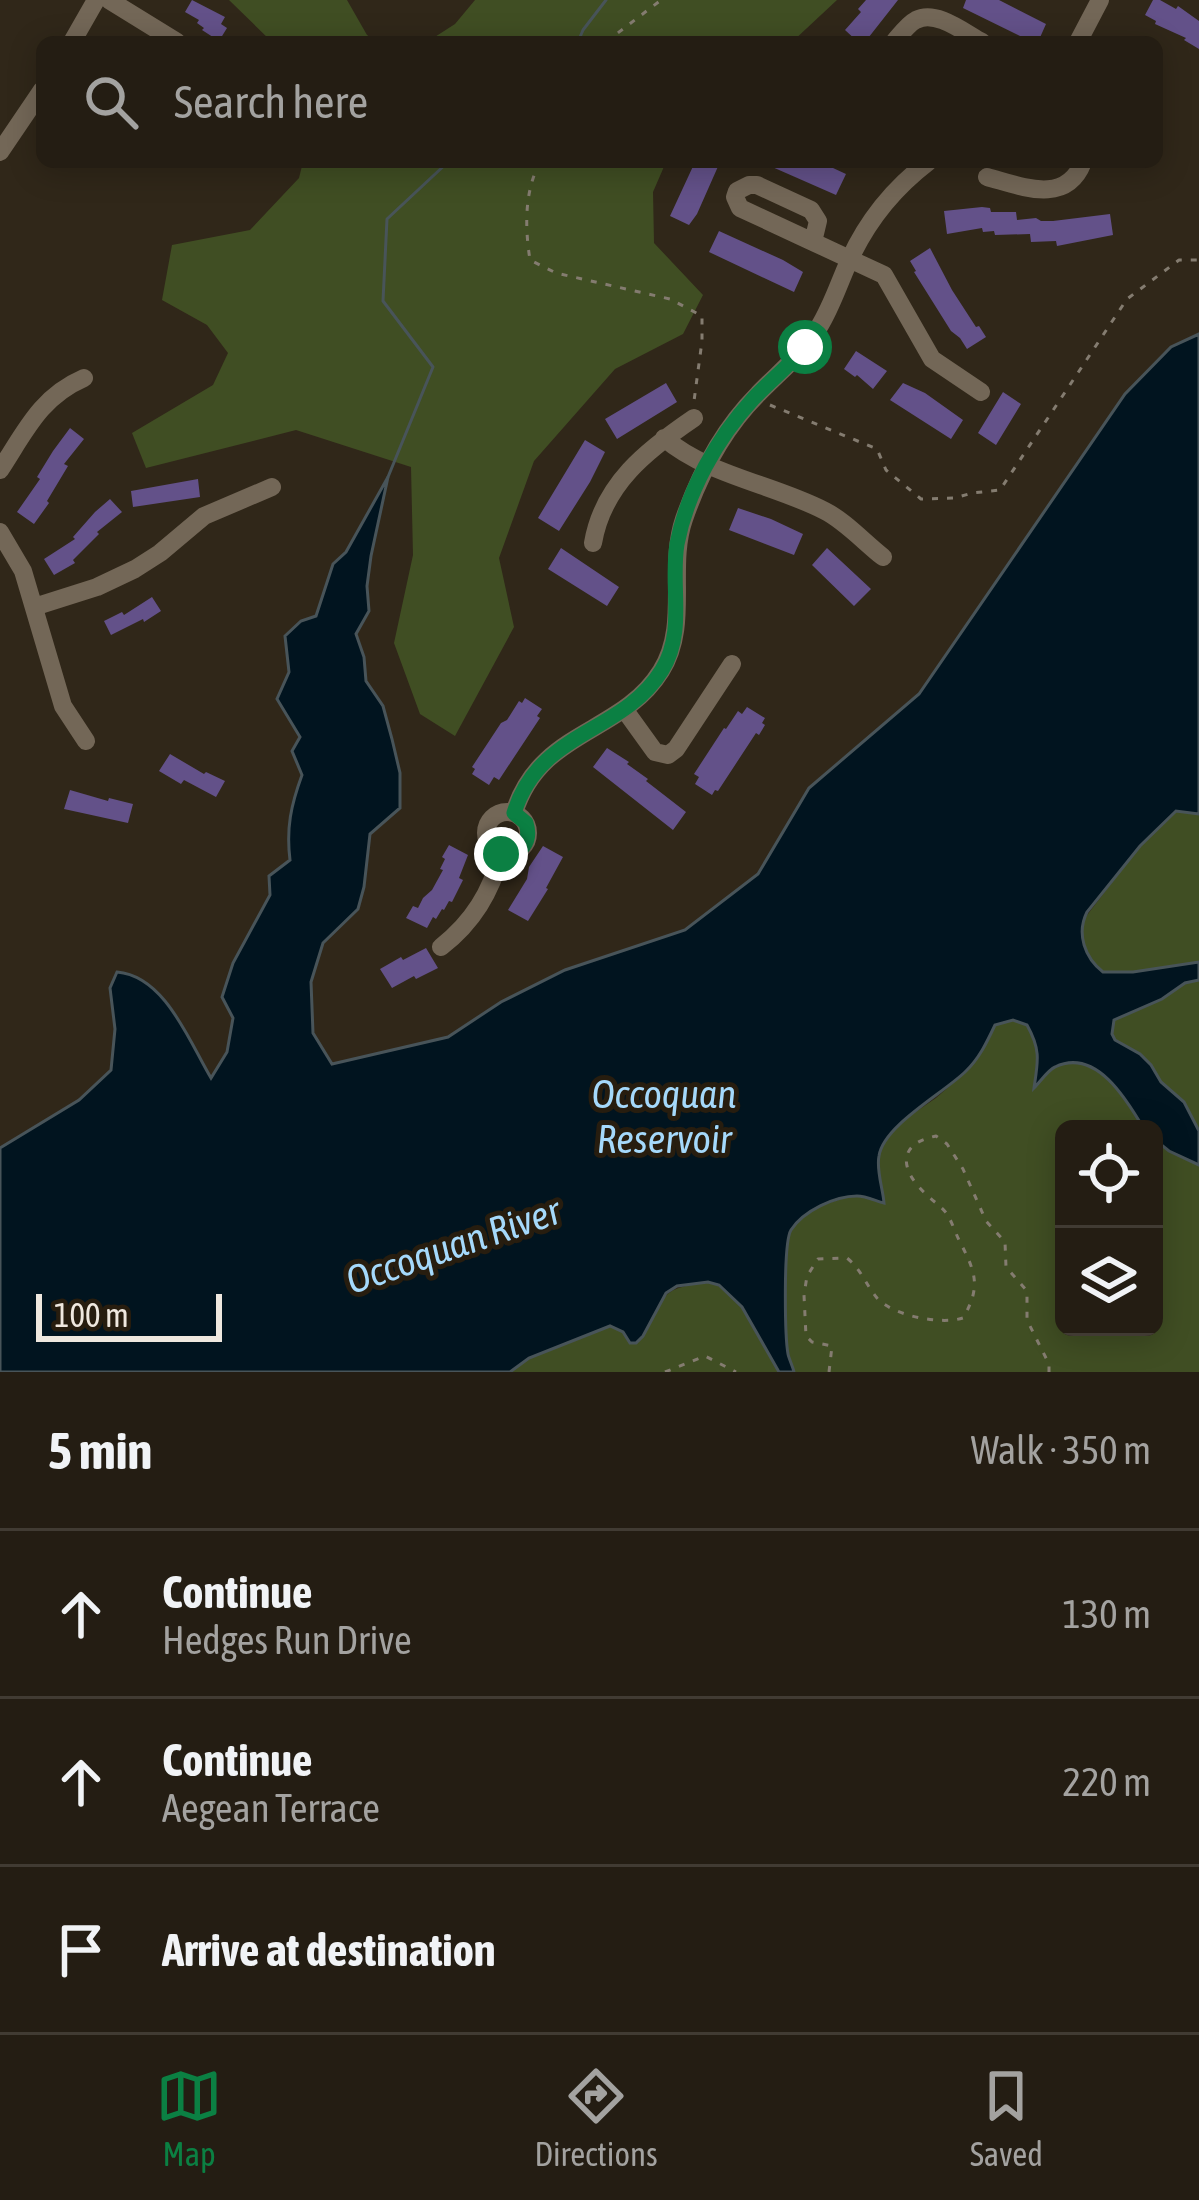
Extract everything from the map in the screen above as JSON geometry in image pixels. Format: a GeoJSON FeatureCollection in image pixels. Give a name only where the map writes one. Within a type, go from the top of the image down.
{"type":"FeatureCollection","features":[{"type":"Feature","properties":{"kind":"street"},"geometry":{"type":"LineString","coordinates":[[75,36],[96,0]]}},
{"type":"Feature","properties":{"kind":"street"},"geometry":{"type":"LineString","coordinates":[[109,0],[167,36]]}},
{"type":"Feature","properties":{"kind":"street"},"geometry":{"type":"LineString","coordinates":[[1081,36],[1100,0]]}},
{"type":"Feature","properties":{"kind":"street"},"geometry":{"type":"LineString","coordinates":[[899,36],[912,22],[928,17],[970,36]]}},
{"type":"Feature","properties":{"kind":"street"},"geometry":{"type":"LineString","coordinates":[[0,152],[36,99]]}},
{"type":"Feature","properties":{"kind":"street"},"geometry":{"type":"LineString","coordinates":[[514,813],[525,785],[543,762],[624,709],[663,669],[673,642],[677,547],[707,465],[738,415],[819,328],[850,258],[884,204],[921,168]]}},
{"type":"Feature","properties":{"kind":"street"},"geometry":{"type":"LineString","coordinates":[[987,177],[1053,190],[1072,181],[1080,168]]}},
{"type":"Feature","properties":{"kind":"street"},"geometry":{"type":"LineString","coordinates":[[813,242],[877,270],[890,282],[932,359],[981,392]]}},
{"type":"Feature","properties":{"kind":"street"},"geometry":{"type":"LineString","coordinates":[[0,470],[40,408],[84,378]]}},
{"type":"Feature","properties":{"kind":"street"},"geometry":{"type":"LineString","coordinates":[[593,543],[600,515],[622,478],[694,410]]}},
{"type":"Feature","properties":{"kind":"street"},"geometry":{"type":"LineString","coordinates":[[664,438],[707,465],[827,512],[884,557]]}},
{"type":"Feature","properties":{"kind":"street"},"geometry":{"type":"LineString","coordinates":[[34,607],[135,569],[204,516],[272,487]]}},
{"type":"Feature","properties":{"kind":"street"},"geometry":{"type":"LineString","coordinates":[[0,532],[23,572],[63,706],[86,741]]}},
{"type":"Feature","properties":{"kind":"street"},"geometry":{"type":"LineString","coordinates":[[624,709],[655,752],[668,755],[732,664]]}},
{"type":"Feature","properties":{"kind":"street"},"geometry":{"type":"LineString","coordinates":[[514,813],[526,823],[528,838],[521,850],[501,854],[489,844],[488,824],[501,814],[514,813]]}},
{"type":"Feature","properties":{"kind":"street"},"geometry":{"type":"LineString","coordinates":[[441,947],[476,911],[501,854]]}},
{"type":"Feature","properties":{"kind":"path"},"geometry":{"type":"LineString","coordinates":[[614,36],[661,0]]}},
{"type":"Feature","properties":{"kind":"path"},"geometry":{"type":"LineString","coordinates":[[536,168],[524,225],[530,260],[556,272],[670,299],[702,316],[694,410]]}},
{"type":"Feature","properties":{"kind":"path"},"geometry":{"type":"LineString","coordinates":[[766,404],[877,448],[886,470],[921,499],[1000,490],[1127,299],[1179,260],[1199,260]]}},
{"type":"Feature","properties":{"kind":"path"},"geometry":{"type":"LineString","coordinates":[[829,1372],[832,1346],[806,1336],[803,1316],[807,1276],[818,1259],[847,1258],[882,1304],[917,1317],[948,1323],[963,1318],[973,1302],[972,1265],[946,1213],[907,1167],[906,1154],[912,1144],[935,1136],[963,1169],[986,1222],[1005,1242],[1006,1267],[1027,1291],[1027,1320],[1049,1364],[1048,1372]]}},
{"type":"Feature","properties":{"kind":"path"},"geometry":{"type":"LineString","coordinates":[[665,1372],[705,1356],[736,1372]]}},
{"type":"Feature","properties":{"kind":"green space"},"geometry":{"type":"Polygon","coordinates":[[[229,0],[347,0],[368,36],[266,36],[229,0]]]}},
{"type":"Feature","properties":{"kind":"green space"},"geometry":{"type":"Polygon","coordinates":[[[475,0],[837,0],[798,36],[436,36],[455,24],[475,0]]]}},
{"type":"Feature","properties":{"kind":"green space"},"geometry":{"type":"Polygon","coordinates":[[[302,168],[663,168],[653,192],[654,243],[703,295],[683,334],[615,369],[534,461],[499,558],[514,627],[455,736],[420,714],[394,643],[413,555],[411,467],[296,430],[146,468],[132,433],[213,385],[228,353],[207,325],[162,300],[172,245],[250,230],[299,178],[302,168]]]}},
{"type":"Feature","properties":{"kind":"green space"},"geometry":{"type":"Polygon","coordinates":[[[1176,811],[1199,814],[1199,962],[1103,972],[1086,954],[1081,923],[1140,846],[1176,811]]]}},
{"type":"Feature","properties":{"kind":"green space"},"geometry":{"type":"Polygon","coordinates":[[[1199,980],[1199,1131],[1184,1102],[1161,1082],[1151,1065],[1112,1034],[1114,1020],[1199,980]]]}},
{"type":"Feature","properties":{"kind":"green space"},"geometry":{"type":"Polygon","coordinates":[[[1013,1020],[1027,1025],[1037,1043],[1035,1086],[1056,1066],[1085,1065],[1109,1080],[1138,1120],[1055,1120],[1055,1336],[1163,1336],[1163,1146],[1199,1165],[1199,1372],[794,1372],[788,1354],[786,1310],[792,1229],[813,1210],[859,1195],[887,1137],[969,1069],[995,1025],[1013,1020]]]}},
{"type":"Feature","properties":{"kind":"green space"},"geometry":{"type":"Polygon","coordinates":[[[708,1282],[742,1307],[779,1372],[510,1372],[529,1358],[611,1326],[643,1336],[672,1291],[708,1282]]]}},
{"type":"Feature","properties":{"kind":"water","name":"Occoquan Reservoir"},"geometry":{"type":"Polygon","coordinates":[[[1199,334],[1199,814],[1176,811],[1140,846],[1087,912],[1082,937],[1091,960],[1103,972],[1199,962],[1199,980],[1114,1020],[1112,1034],[1140,1054],[1184,1102],[1199,1131],[1199,1165],[1163,1146],[1163,1120],[1138,1120],[1119,1091],[1097,1070],[1070,1063],[1052,1069],[1034,1088],[1035,1042],[1027,1025],[1013,1020],[995,1025],[970,1067],[891,1133],[878,1161],[884,1203],[860,1196],[839,1199],[811,1211],[791,1230],[786,1311],[788,1354],[794,1372],[779,1372],[742,1307],[719,1285],[708,1282],[677,1286],[666,1293],[636,1343],[610,1326],[529,1358],[510,1372],[0,1372],[0,1148],[79,1100],[111,1070],[115,1029],[110,988],[117,972],[134,976],[162,998],[211,1078],[227,1052],[233,1018],[222,997],[233,963],[270,895],[269,876],[290,860],[290,817],[302,775],[292,751],[300,737],[277,699],[289,672],[285,636],[301,621],[316,616],[333,564],[346,552],[388,477],[371,556],[369,611],[356,634],[366,681],[383,706],[392,739],[400,773],[400,808],[370,834],[358,909],[323,943],[311,982],[313,1033],[332,1064],[448,1037],[501,1002],[565,970],[685,930],[758,874],[809,788],[919,694],[1125,394],[1171,347],[1199,334]]]}},
{"type":"Feature","properties":{"kind":"building"},"geometry":{"type":"Polygon","coordinates":[[[192,0],[225,17],[221,24],[227,28],[222,36],[211,36],[185,12],[192,0]]]}},
{"type":"Feature","properties":{"kind":"building"},"geometry":{"type":"Polygon","coordinates":[[[866,0],[898,0],[870,36],[852,36],[845,30],[861,12],[858,9],[866,0]]]}},
{"type":"Feature","properties":{"kind":"building"},"geometry":{"type":"Polygon","coordinates":[[[966,0],[999,0],[1046,24],[1041,36],[1020,36],[963,8],[966,0]]]}},
{"type":"Feature","properties":{"kind":"building"},"geometry":{"type":"Polygon","coordinates":[[[1153,0],[1178,6],[1199,21],[1199,49],[1145,15],[1153,0]]]}},
{"type":"Feature","properties":{"kind":"building"},"geometry":{"type":"Polygon","coordinates":[[[692,168],[717,168],[689,225],[670,216],[692,168]]]}},
{"type":"Feature","properties":{"kind":"building"},"geometry":{"type":"Polygon","coordinates":[[[775,168],[833,168],[846,174],[836,195],[775,168]]]}},
{"type":"Feature","properties":{"kind":"building"},"geometry":{"type":"Polygon","coordinates":[[[982,207],[991,212],[1016,212],[1017,220],[1110,214],[1113,235],[1057,246],[1056,241],[1031,242],[1030,234],[995,235],[982,228],[947,234],[944,211],[982,207]]]}},
{"type":"Feature","properties":{"kind":"building"},"geometry":{"type":"Polygon","coordinates":[[[719,231],[803,272],[794,292],[709,252],[719,231]]]}},
{"type":"Feature","properties":{"kind":"building"},"geometry":{"type":"Polygon","coordinates":[[[930,248],[952,290],[986,337],[967,349],[914,272],[910,261],[930,248]]]}},
{"type":"Feature","properties":{"kind":"building"},"geometry":{"type":"Polygon","coordinates":[[[856,351],[887,371],[873,389],[844,369],[856,351]]]}},
{"type":"Feature","properties":{"kind":"building"},"geometry":{"type":"Polygon","coordinates":[[[666,383],[677,402],[617,439],[605,419],[666,383]]]}},
{"type":"Feature","properties":{"kind":"building"},"geometry":{"type":"Polygon","coordinates":[[[903,383],[963,420],[951,439],[890,400],[903,383]]]}},
{"type":"Feature","properties":{"kind":"building"},"geometry":{"type":"Polygon","coordinates":[[[1003,392],[1021,404],[996,445],[978,433],[1003,392]]]}},
{"type":"Feature","properties":{"kind":"building"},"geometry":{"type":"Polygon","coordinates":[[[70,428],[84,439],[64,464],[68,466],[34,524],[17,512],[70,428]]]}},
{"type":"Feature","properties":{"kind":"building"},"geometry":{"type":"Polygon","coordinates":[[[585,440],[605,452],[559,531],[538,518],[585,440]]]}},
{"type":"Feature","properties":{"kind":"building"},"geometry":{"type":"Polygon","coordinates":[[[198,479],[200,497],[133,507],[131,491],[198,479]]]}},
{"type":"Feature","properties":{"kind":"building"},"geometry":{"type":"Polygon","coordinates":[[[110,499],[122,512],[97,532],[75,563],[54,575],[44,559],[75,539],[110,499]]]}},
{"type":"Feature","properties":{"kind":"building"},"geometry":{"type":"Polygon","coordinates":[[[738,508],[803,534],[794,555],[729,530],[738,508]]]}},
{"type":"Feature","properties":{"kind":"building"},"geometry":{"type":"Polygon","coordinates":[[[561,548],[619,587],[607,606],[548,569],[561,548]]]}},
{"type":"Feature","properties":{"kind":"building"},"geometry":{"type":"Polygon","coordinates":[[[827,548],[871,589],[854,606],[812,565],[827,548]]]}},
{"type":"Feature","properties":{"kind":"building"},"geometry":{"type":"Polygon","coordinates":[[[152,597],[161,611],[111,635],[104,621],[152,597]]]}},
{"type":"Feature","properties":{"kind":"building"},"geometry":{"type":"Polygon","coordinates":[[[525,698],[542,709],[540,718],[499,780],[494,777],[489,785],[472,774],[472,767],[501,723],[525,698]]]}},
{"type":"Feature","properties":{"kind":"building"},"geometry":{"type":"Polygon","coordinates":[[[747,707],[765,718],[765,725],[712,795],[695,784],[699,777],[694,774],[724,728],[747,707]]]}},
{"type":"Feature","properties":{"kind":"building"},"geometry":{"type":"Polygon","coordinates":[[[607,748],[686,812],[673,830],[593,767],[607,748]]]}},
{"type":"Feature","properties":{"kind":"building"},"geometry":{"type":"Polygon","coordinates":[[[170,754],[225,781],[216,797],[159,771],[170,754]]]}},
{"type":"Feature","properties":{"kind":"building"},"geometry":{"type":"Polygon","coordinates":[[[70,790],[133,804],[128,823],[64,809],[70,790]]]}},
{"type":"Feature","properties":{"kind":"building"},"geometry":{"type":"Polygon","coordinates":[[[449,845],[468,855],[459,878],[463,880],[452,902],[427,928],[406,918],[432,890],[449,845]]]}},
{"type":"Feature","properties":{"kind":"building"},"geometry":{"type":"Polygon","coordinates":[[[543,846],[563,857],[528,921],[508,910],[543,846]]]}},
{"type":"Feature","properties":{"kind":"building"},"geometry":{"type":"Polygon","coordinates":[[[426,948],[438,968],[392,988],[380,969],[426,948]]]}},
{"type":"Feature","properties":{"kind":"waterway"},"geometry":{"type":"LineString","coordinates":[[580,36],[606,0]]}},
{"type":"Feature","properties":{"kind":"waterway"},"geometry":{"type":"LineString","coordinates":[[388,477],[433,367],[383,301],[387,219],[442,168]]}},
{"type":"Feature","properties":{"kind":"route"},"geometry":{"type":"LineString","coordinates":[[501,854],[521,850],[528,838],[526,823],[514,813],[532,774],[566,743],[635,700],[663,669],[676,626],[677,547],[692,499],[738,415],[805,347]]}},
{"type":"Feature","properties":{"kind":"water label","name":"Occoquan River"},"geometry":{"type":"Point","coordinates":[453,1245]}}]}
